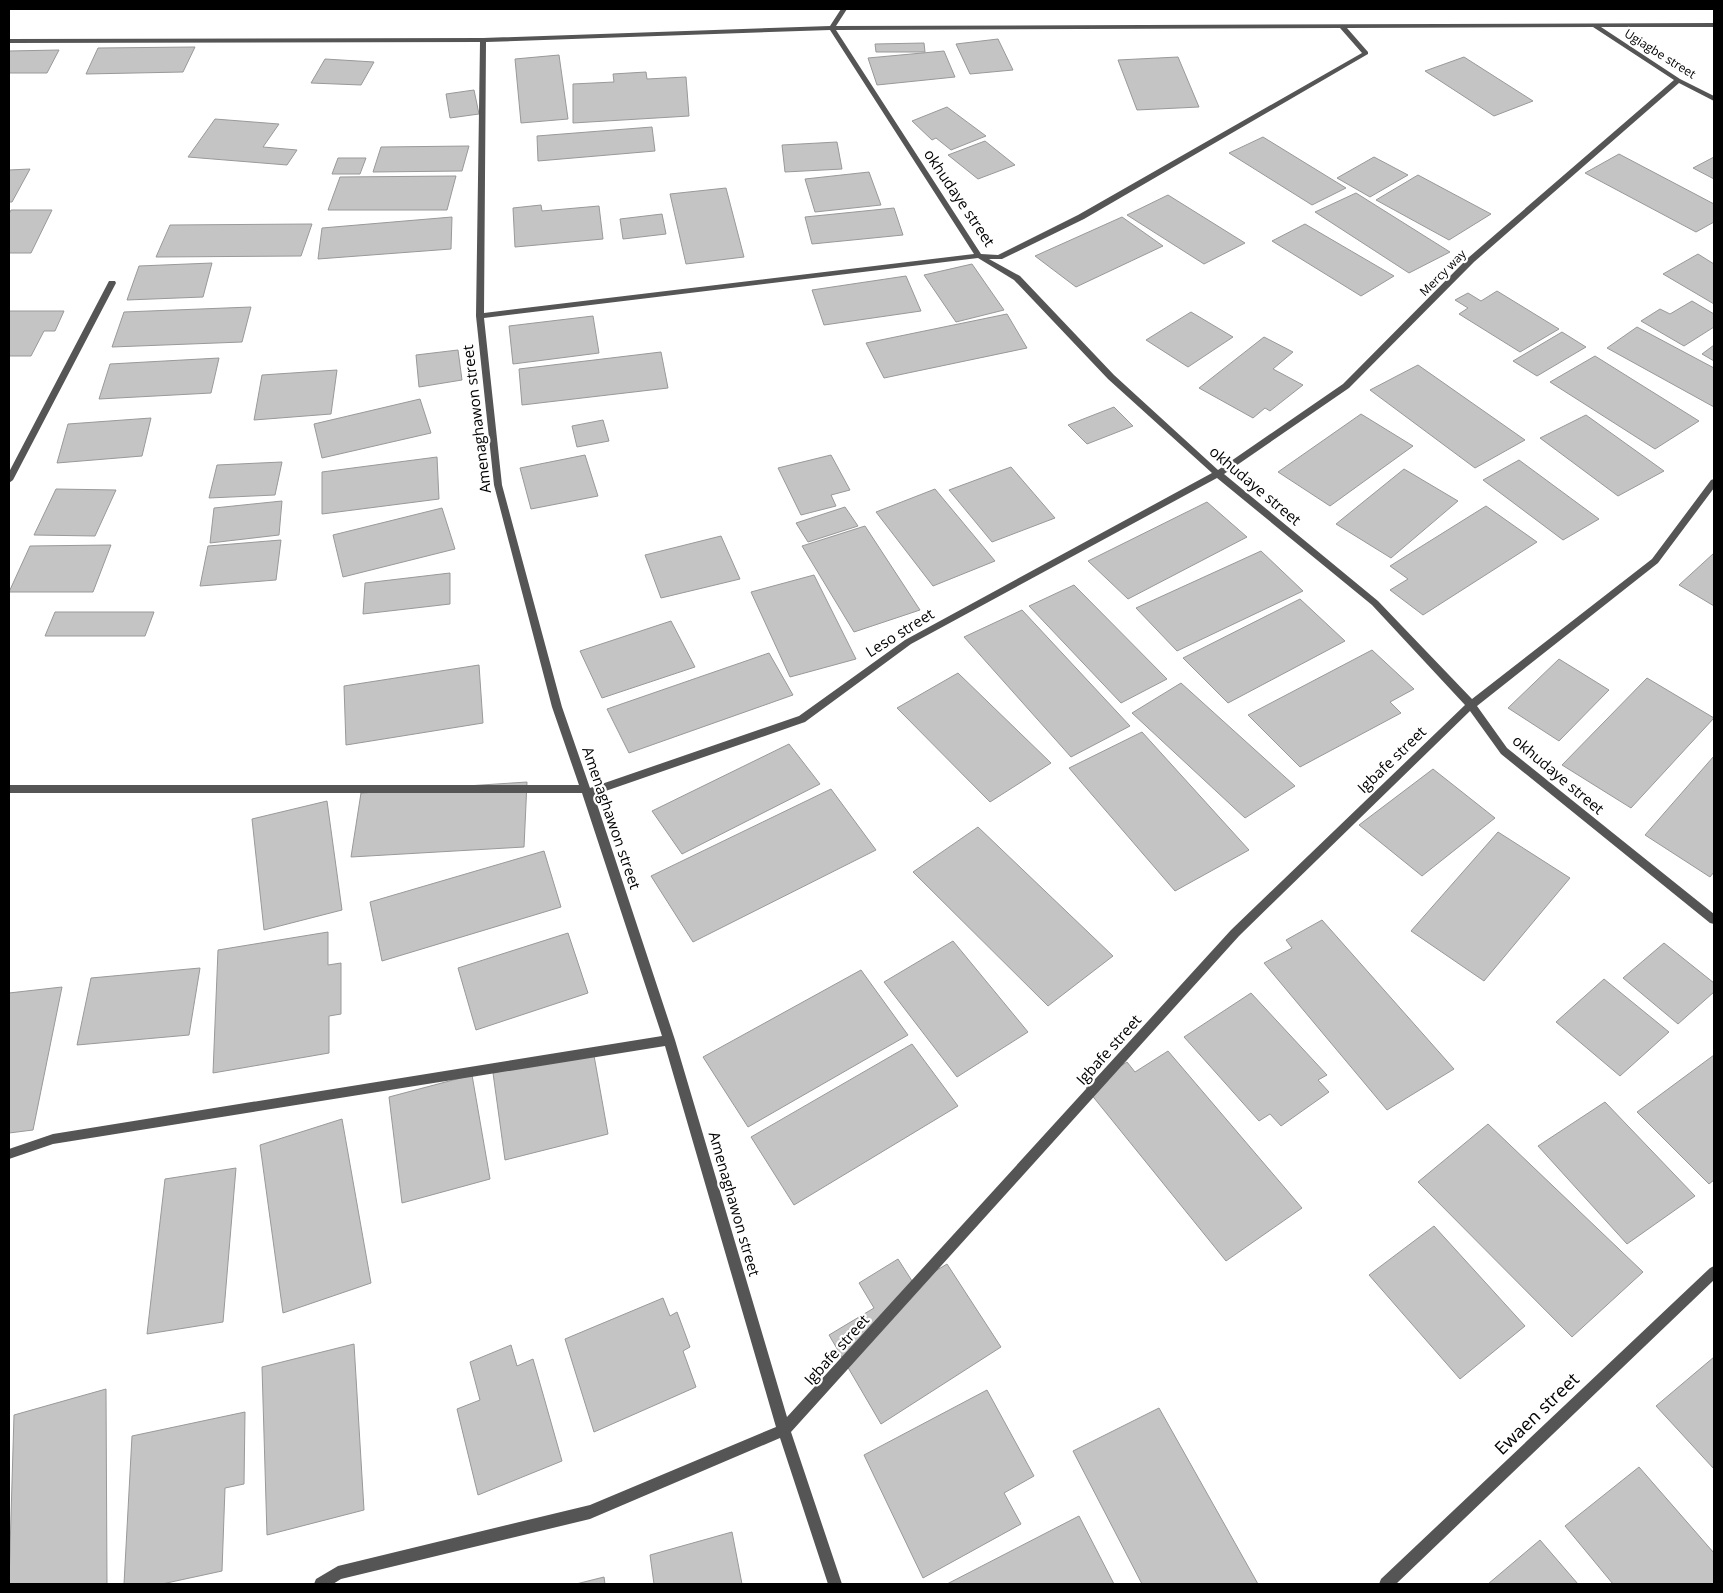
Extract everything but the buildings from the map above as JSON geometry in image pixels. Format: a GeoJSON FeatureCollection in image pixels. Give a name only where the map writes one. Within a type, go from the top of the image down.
{"type":"FeatureCollection","features":[{"type":"Feature","properties":{"kind":"street"},"geometry":{"type":"LineString","coordinates":[[832,28],[844,9]]}},
{"type":"Feature","properties":{"kind":"street","name":"Ugiagbe street"},"geometry":{"type":"LineString","coordinates":[[1594,25],[1678,80],[1714,99]]}},
{"type":"Feature","properties":{"kind":"street"},"geometry":{"type":"LineString","coordinates":[[9,41],[483,40],[832,28],[1714,25]]}},
{"type":"Feature","properties":{"kind":"street"},"geometry":{"type":"LineString","coordinates":[[480,316],[978,256],[999,257],[1081,217],[1366,53],[1342,27]]}},
{"type":"Feature","properties":{"kind":"street","name":"okhudaye street"},"geometry":{"type":"LineString","coordinates":[[832,28],[978,256],[1017,278],[1111,377],[1218,474],[1375,603],[1471,705],[1504,751],[1714,920]]}},
{"type":"Feature","properties":{"kind":"street","name":"Amenaghawon street"},"geometry":{"type":"LineString","coordinates":[[483,40],[480,316],[498,485],[557,707],[670,1040],[784,1430],[835,1584]]}},
{"type":"Feature","properties":{"kind":"street","name":"Mercy way"},"geometry":{"type":"LineString","coordinates":[[1218,474],[1346,386],[1471,260],[1678,80]]}},
{"type":"Feature","properties":{"kind":"street"},"geometry":{"type":"LineString","coordinates":[[9,480],[112,282]]}},
{"type":"Feature","properties":{"kind":"street","name":"Leso street"},"geometry":{"type":"LineString","coordinates":[[9,789],[587,791],[802,719],[908,642],[1218,474]]}},
{"type":"Feature","properties":{"kind":"street","name":"Igbafe street"},"geometry":{"type":"LineString","coordinates":[[784,1430],[1235,932],[1471,705],[1655,561],[1714,482]]}},
{"type":"Feature","properties":{"kind":"street"},"geometry":{"type":"LineString","coordinates":[[9,1154],[53,1139],[670,1040]]}},
{"type":"Feature","properties":{"kind":"street","name":"Ewaen street"},"geometry":{"type":"LineString","coordinates":[[1386,1584],[1714,1272]]}},
{"type":"Feature","properties":{"kind":"street"},"geometry":{"type":"LineString","coordinates":[[321,1584],[338,1573],[590,1512],[784,1430]]}}]}
